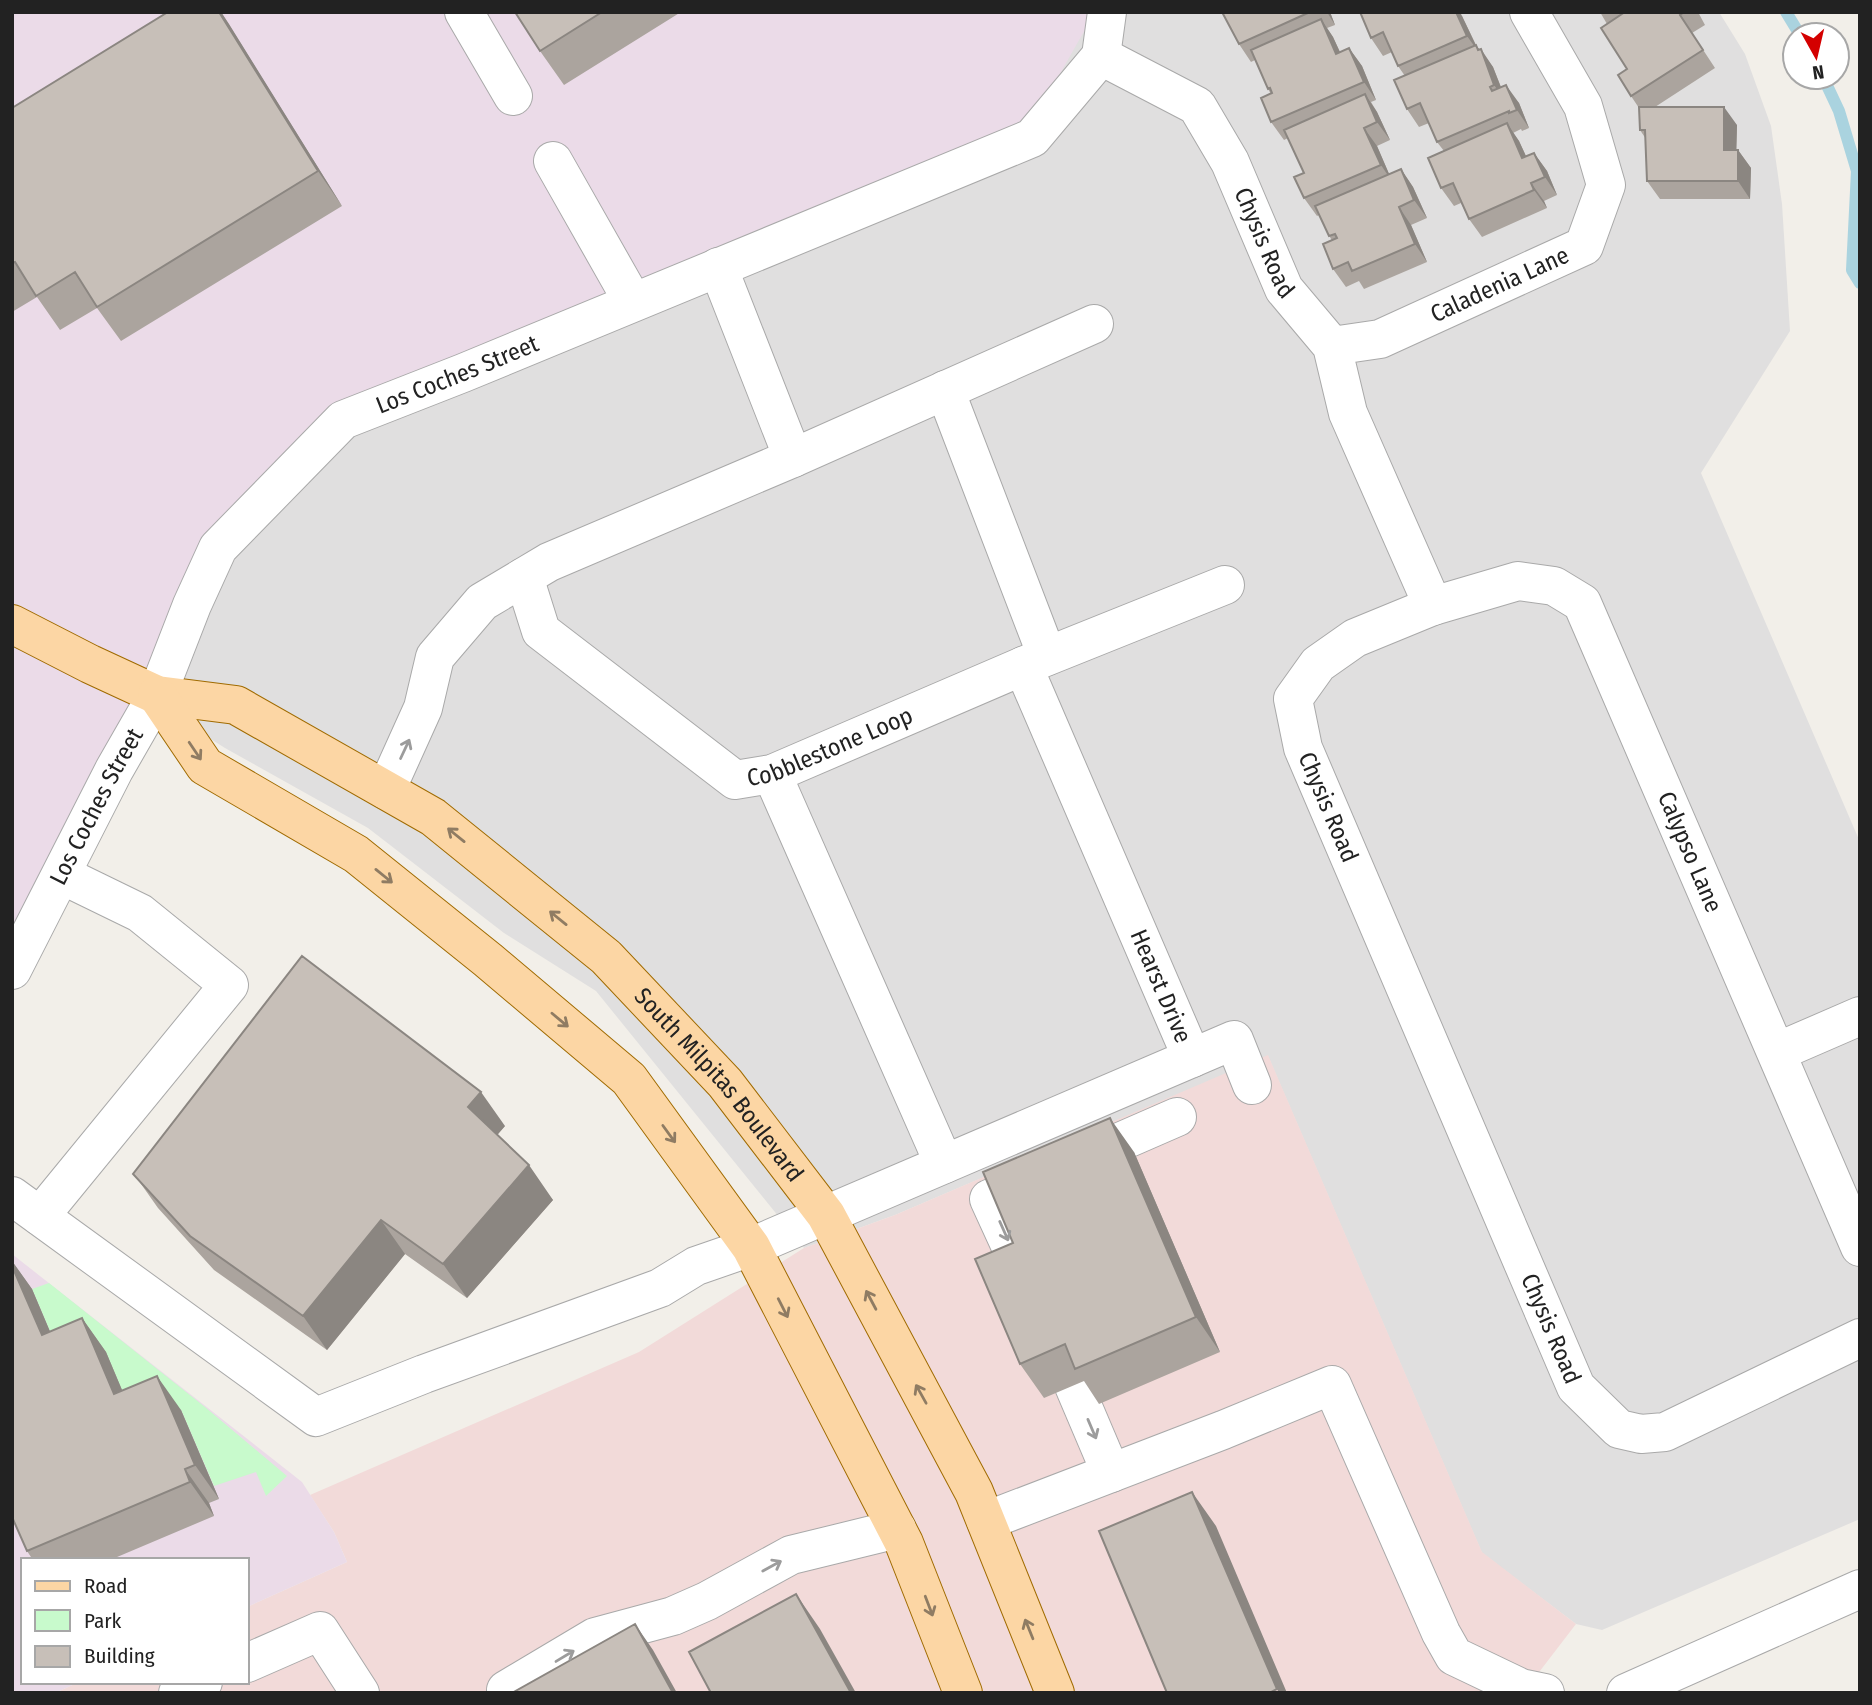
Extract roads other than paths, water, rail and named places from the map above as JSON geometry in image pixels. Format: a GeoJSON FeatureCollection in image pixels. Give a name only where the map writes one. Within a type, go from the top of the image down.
{"type":"FeatureCollection","features":[{"type":"Feature","properties":{"kind":"main road","name":"South Milpitas Boulevard"},"geometry":{"type":"LineString","coordinates":[[12,624],[157,695],[236,705],[433,817],[606,957],[725,1083],[826,1215],[974,1492],[1055,1693]]}},
{"type":"Feature","properties":{"kind":"main road"},"geometry":{"type":"LineString","coordinates":[[157,695],[205,766],[356,854],[488,960],[629,1079],[751,1247],[897,1529],[963,1693]]}},
{"type":"Feature","properties":{"kind":"street"},"geometry":{"type":"LineString","coordinates":[[464,12],[513,96]]}},
{"type":"Feature","properties":{"kind":"street"},"geometry":{"type":"LineString","coordinates":[[1101,56],[1107,12]]}},
{"type":"Feature","properties":{"kind":"street","name":"Caladenia Lane"},"geometry":{"type":"LineString","coordinates":[[1332,346],[1380,339],[1584,246],[1606,185],[1583,106],[1529,12]]}},
{"type":"Feature","properties":{"kind":"street","name":"Los Coches Street"},"geometry":{"type":"LineString","coordinates":[[12,970],[114,770],[157,695],[192,605],[218,548],[342,420],[1032,138],[1101,56]]}},
{"type":"Feature","properties":{"kind":"street","name":"Chysis Road"},"geometry":{"type":"LineString","coordinates":[[1101,56],[1197,106],[1230,162],[1284,289],[1332,346],[1348,413],[1433,606],[1355,638],[1318,664],[1293,699],[1303,748],[1576,1387],[1619,1429],[1641,1434],[1665,1432],[1860,1338]]}},
{"type":"Feature","properties":{"kind":"street"},"geometry":{"type":"LineString","coordinates":[[553,161],[633,302]]}},
{"type":"Feature","properties":{"kind":"street"},"geometry":{"type":"LineString","coordinates":[[718,267],[793,458]]}},
{"type":"Feature","properties":{"kind":"street"},"geometry":{"type":"LineString","coordinates":[[386,790],[423,708],[435,657],[482,602],[549,562],[793,458],[1094,324]]}},
{"type":"Feature","properties":{"kind":"street"},"geometry":{"type":"LineString","coordinates":[[945,390],[1035,661]]}},
{"type":"Feature","properties":{"kind":"street","name":"Cobblestone Loop"},"geometry":{"type":"LineString","coordinates":[[524,577],[541,631],[735,780],[772,774],[1035,661],[1225,585]]}},
{"type":"Feature","properties":{"kind":"street","name":"Calypso Lane"},"geometry":{"type":"LineString","coordinates":[[1433,606],[1518,581],[1554,586],[1582,603],[1860,1247]]}},
{"type":"Feature","properties":{"kind":"street","name":"Hearst Drive"},"geometry":{"type":"LineString","coordinates":[[26,1206],[316,1417],[424,1374],[660,1288],[696,1266],[751,1247],[1192,1059],[1035,661]]}},
{"type":"Feature","properties":{"kind":"street"},"geometry":{"type":"LineString","coordinates":[[772,774],[944,1164]]}},
{"type":"Feature","properties":{"kind":"street"},"geometry":{"type":"LineString","coordinates":[[26,1206],[229,985],[140,913],[62,875]]}},
{"type":"Feature","properties":{"kind":"street"},"geometry":{"type":"LineString","coordinates":[[1776,1052],[1860,1016]]}},
{"type":"Feature","properties":{"kind":"street"},"geometry":{"type":"LineString","coordinates":[[1192,1059],[1234,1041],[1252,1085]]}},
{"type":"Feature","properties":{"kind":"street"},"geometry":{"type":"LineString","coordinates":[[1027,1282],[989,1199],[1177,1117]]}},
{"type":"Feature","properties":{"kind":"street"},"geometry":{"type":"LineString","coordinates":[[986,1521],[1332,1385],[1441,1633],[1454,1656],[1521,1688],[1545,1693]]}},
{"type":"Feature","properties":{"kind":"street"},"geometry":{"type":"LineString","coordinates":[[1074,1386],[1111,1473]]}},
{"type":"Feature","properties":{"kind":"street"},"geometry":{"type":"LineString","coordinates":[[506,1690],[595,1637],[673,1616],[707,1601],[791,1555],[897,1529]]}},
{"type":"Feature","properties":{"kind":"street"},"geometry":{"type":"LineString","coordinates":[[1626,1693],[1860,1588]]}},
{"type":"Feature","properties":{"kind":"street"},"geometry":{"type":"LineString","coordinates":[[248,1663],[320,1631],[360,1693]]}},
{"type":"Feature","properties":{"kind":"street"},"geometry":{"type":"LineString","coordinates":[[178,1693],[198,1684]]}},
{"type":"Feature","properties":{"kind":"waterway"},"geometry":{"type":"LineString","coordinates":[[1786,12],[1791,21]]}},
{"type":"Feature","properties":{"kind":"waterway"},"geometry":{"type":"LineString","coordinates":[[1830,91],[1839,111],[1857,171],[1852,270],[1860,283]]}}]}
